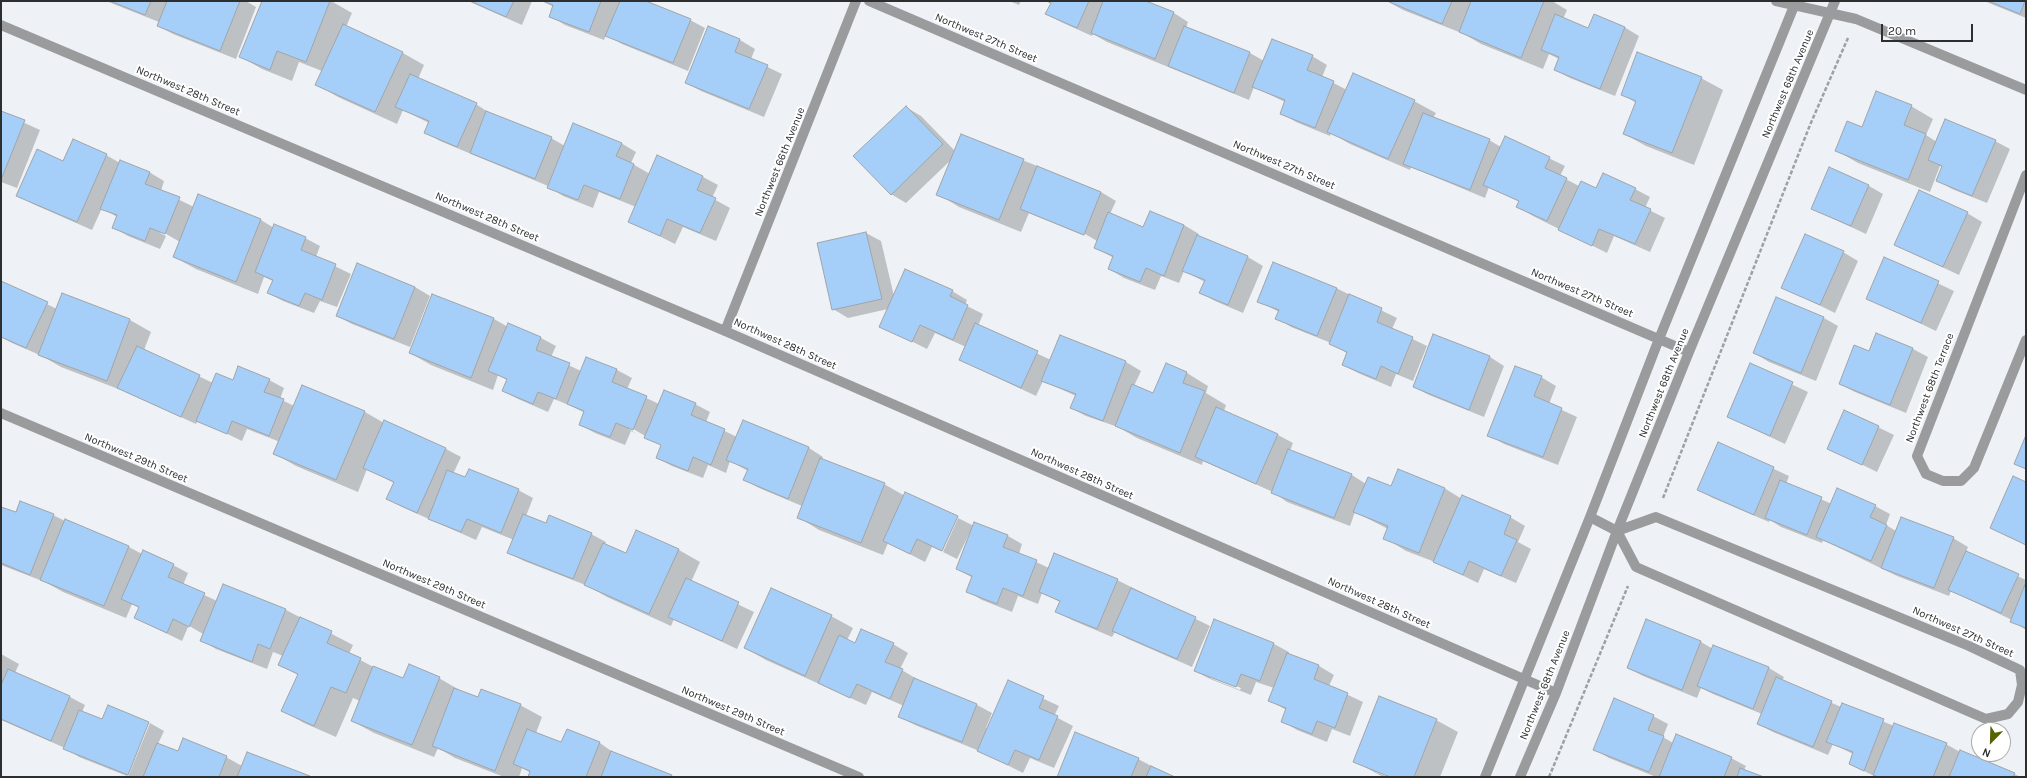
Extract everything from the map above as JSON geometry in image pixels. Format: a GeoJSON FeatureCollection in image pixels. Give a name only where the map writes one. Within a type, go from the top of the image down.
{"type":"FeatureCollection","features":[{"type":"Feature","properties":{"kind":"street","name":"Northwest 66th Avenue"},"geometry":{"type":"LineString","coordinates":[[725,331],[856,1]]}},
{"type":"Feature","properties":{"kind":"street","name":"Northwest 27th Street"},"geometry":{"type":"LineString","coordinates":[[869,1],[1689,352]]}},
{"type":"Feature","properties":{"kind":"street"},"geometry":{"type":"LineString","coordinates":[[1776,1],[1795,3],[1830,14],[1856,19],[2026,90]]}},
{"type":"Feature","properties":{"kind":"street","name":"Northwest 68th Avenue"},"geometry":{"type":"LineString","coordinates":[[1520,777],[1556,693],[1617,530],[1689,352],[1835,1]]}},
{"type":"Feature","properties":{"kind":"street","name":"Northwest 68th Avenue"},"geometry":{"type":"LineString","coordinates":[[1485,777],[1590,517],[1659,339],[1795,3]]}},
{"type":"Feature","properties":{"kind":"street","name":"Northwest 28th Street"},"geometry":{"type":"LineString","coordinates":[[1,25],[725,331],[1556,693]]}},
{"type":"Feature","properties":{"kind":"street","name":"Northwest 68th Terrace"},"geometry":{"type":"LineString","coordinates":[[2026,175],[1917,456],[1926,474],[1942,481],[1961,481],[1974,468],[2026,340]]}},
{"type":"Feature","properties":{"kind":"street","name":"Northwest 29th Street"},"geometry":{"type":"LineString","coordinates":[[1,413],[859,777]]}},
{"type":"Feature","properties":{"kind":"street"},"geometry":{"type":"LineString","coordinates":[[1590,517],[1617,530],[1636,567]]}},
{"type":"Feature","properties":{"kind":"street","name":"Northwest 27th Street"},"geometry":{"type":"LineString","coordinates":[[1636,567],[1986,719],[2008,714],[2018,702],[2022,685],[2020,670],[1969,646],[1656,517]]}},
{"type":"Feature","properties":{"kind":"street"},"geometry":{"type":"LineString","coordinates":[[1617,530],[1656,517]]}},
{"type":"Feature","properties":{"kind":"path"},"geometry":{"type":"LineString","coordinates":[[1656,517],[1810,125],[1856,19]]}},
{"type":"Feature","properties":{"kind":"path"},"geometry":{"type":"LineString","coordinates":[[1549,777],[1636,567]]}},
{"type":"Feature","properties":{"kind":"building"},"geometry":{"type":"Polygon","coordinates":[[[110,1],[151,1],[145,15],[110,1]]]}},
{"type":"Feature","properties":{"kind":"building"},"geometry":{"type":"Polygon","coordinates":[[[167,1],[240,1],[220,51],[157,26],[167,1]]]}},
{"type":"Feature","properties":{"kind":"building"},"geometry":{"type":"Polygon","coordinates":[[[262,1],[330,1],[306,62],[277,51],[270,70],[239,57],[262,1]]]}},
{"type":"Feature","properties":{"kind":"building"},"geometry":{"type":"Polygon","coordinates":[[[470,1],[514,1],[506,17],[470,1]]]}},
{"type":"Feature","properties":{"kind":"building"},"geometry":{"type":"Polygon","coordinates":[[[543,1],[601,1],[589,32],[549,17],[553,5],[543,1]]]}},
{"type":"Feature","properties":{"kind":"building"},"geometry":{"type":"Polygon","coordinates":[[[620,1],[646,1],[691,19],[673,63],[605,36],[620,1]]]}},
{"type":"Feature","properties":{"kind":"building"},"geometry":{"type":"Polygon","coordinates":[[[1047,1],[1089,1],[1077,28],[1045,14],[1051,3],[1047,1]]]}},
{"type":"Feature","properties":{"kind":"building"},"geometry":{"type":"Polygon","coordinates":[[[1103,1],[1146,1],[1174,12],[1155,59],[1091,33],[1103,1]]]}},
{"type":"Feature","properties":{"kind":"building"},"geometry":{"type":"Polygon","coordinates":[[[1387,1],[1452,1],[1442,24],[1387,1]]]}},
{"type":"Feature","properties":{"kind":"building"},"geometry":{"type":"Polygon","coordinates":[[[1471,1],[1544,1],[1521,58],[1459,32],[1471,1]]]}},
{"type":"Feature","properties":{"kind":"building"},"geometry":{"type":"Polygon","coordinates":[[[1988,1],[2025,1],[2020,14],[1988,1]]]}},
{"type":"Feature","properties":{"kind":"building"},"geometry":{"type":"Polygon","coordinates":[[[1555,14],[1588,28],[1594,14],[1625,27],[1600,89],[1554,70],[1559,57],[1541,50],[1555,14]]]}},
{"type":"Feature","properties":{"kind":"building"},"geometry":{"type":"Polygon","coordinates":[[[343,24],[403,52],[375,112],[315,85],[343,24]]]}},
{"type":"Feature","properties":{"kind":"building"},"geometry":{"type":"Polygon","coordinates":[[[708,26],[740,39],[735,52],[768,65],[749,109],[685,83],[708,26]]]}},
{"type":"Feature","properties":{"kind":"building"},"geometry":{"type":"Polygon","coordinates":[[[1184,26],[1250,52],[1234,93],[1168,66],[1184,26]]]}},
{"type":"Feature","properties":{"kind":"building"},"geometry":{"type":"Polygon","coordinates":[[[1272,39],[1313,55],[1307,70],[1334,81],[1315,128],[1280,114],[1285,100],[1252,87],[1272,39]]]}},
{"type":"Feature","properties":{"kind":"building"},"geometry":{"type":"Polygon","coordinates":[[[1637,52],[1702,77],[1672,153],[1623,134],[1636,101],[1621,95],[1637,52]]]}},
{"type":"Feature","properties":{"kind":"building"},"geometry":{"type":"Polygon","coordinates":[[[1353,73],[1415,100],[1388,159],[1327,132],[1353,73]]]}},
{"type":"Feature","properties":{"kind":"building"},"geometry":{"type":"Polygon","coordinates":[[[410,74],[477,103],[457,147],[424,133],[429,121],[395,107],[410,74]]]}},
{"type":"Feature","properties":{"kind":"building"},"geometry":{"type":"Polygon","coordinates":[[[1876,91],[1912,105],[1904,125],[1926,134],[1908,180],[1835,151],[1847,121],[1862,127],[1876,91]]]}},
{"type":"Feature","properties":{"kind":"building"},"geometry":{"type":"Polygon","coordinates":[[[906,106],[943,144],[891,195],[853,156],[906,106]]]}},
{"type":"Feature","properties":{"kind":"building"},"geometry":{"type":"Polygon","coordinates":[[[1,111],[25,120],[1,180],[1,111]]]}},
{"type":"Feature","properties":{"kind":"building"},"geometry":{"type":"Polygon","coordinates":[[[486,111],[552,137],[535,179],[470,153],[486,111]]]}},
{"type":"Feature","properties":{"kind":"building"},"geometry":{"type":"Polygon","coordinates":[[[1423,113],[1490,139],[1470,190],[1403,164],[1423,113]]]}},
{"type":"Feature","properties":{"kind":"building"},"geometry":{"type":"Polygon","coordinates":[[[1945,119],[1996,140],[1972,196],[1936,181],[1942,166],[1928,160],[1945,119]]]}},
{"type":"Feature","properties":{"kind":"building"},"geometry":{"type":"Polygon","coordinates":[[[573,123],[622,143],[616,156],[634,164],[620,199],[584,185],[578,200],[547,188],[573,123]]]}},
{"type":"Feature","properties":{"kind":"building"},"geometry":{"type":"Polygon","coordinates":[[[961,134],[1024,159],[999,220],[936,195],[961,134]]]}},
{"type":"Feature","properties":{"kind":"building"},"geometry":{"type":"Polygon","coordinates":[[[1505,136],[1550,157],[1545,168],[1567,178],[1547,221],[1516,207],[1519,201],[1483,185],[1505,136]]]}},
{"type":"Feature","properties":{"kind":"building"},"geometry":{"type":"Polygon","coordinates":[[[73,139],[107,154],[77,222],[16,196],[37,149],[63,161],[73,139]]]}},
{"type":"Feature","properties":{"kind":"building"},"geometry":{"type":"Polygon","coordinates":[[[657,155],[703,176],[697,190],[716,198],[700,233],[667,219],[660,236],[628,222],[657,155]]]}},
{"type":"Feature","properties":{"kind":"building"},"geometry":{"type":"Polygon","coordinates":[[[120,160],[150,172],[145,184],[180,197],[165,234],[150,228],[145,241],[112,228],[117,215],[100,209],[120,160]]]}},
{"type":"Feature","properties":{"kind":"building"},"geometry":{"type":"Polygon","coordinates":[[[1037,166],[1101,192],[1084,235],[1020,209],[1037,166]]]}},
{"type":"Feature","properties":{"kind":"building"},"geometry":{"type":"Polygon","coordinates":[[[1829,167],[1869,185],[1851,226],[1811,209],[1829,167]]]}},
{"type":"Feature","properties":{"kind":"building"},"geometry":{"type":"Polygon","coordinates":[[[1603,173],[1636,188],[1630,200],[1651,209],[1635,244],[1599,229],[1592,246],[1558,230],[1581,181],[1596,188],[1603,173]]]}},
{"type":"Feature","properties":{"kind":"building"},"geometry":{"type":"Polygon","coordinates":[[[1919,190],[1968,212],[1943,267],[1894,245],[1919,190]]]}},
{"type":"Feature","properties":{"kind":"building"},"geometry":{"type":"Polygon","coordinates":[[[198,194],[261,219],[236,282],[173,257],[198,194]]]}},
{"type":"Feature","properties":{"kind":"building"},"geometry":{"type":"Polygon","coordinates":[[[1150,211],[1184,225],[1164,276],[1146,268],[1140,282],[1108,269],[1113,256],[1094,248],[1108,212],[1143,227],[1150,211]]]}},
{"type":"Feature","properties":{"kind":"building"},"geometry":{"type":"Polygon","coordinates":[[[274,224],[306,237],[301,250],[336,264],[322,300],[305,293],[299,306],[267,293],[273,280],[255,272],[274,224]]]}},
{"type":"Feature","properties":{"kind":"building"},"geometry":{"type":"Polygon","coordinates":[[[866,232],[882,299],[832,310],[817,243],[866,232]]]}},
{"type":"Feature","properties":{"kind":"building"},"geometry":{"type":"Polygon","coordinates":[[[1805,234],[1844,251],[1820,305],[1781,288],[1805,234]]]}},
{"type":"Feature","properties":{"kind":"building"},"geometry":{"type":"Polygon","coordinates":[[[1197,235],[1248,256],[1228,305],[1199,293],[1205,280],[1182,271],[1197,235]]]}},
{"type":"Feature","properties":{"kind":"building"},"geometry":{"type":"Polygon","coordinates":[[[1884,257],[1939,281],[1921,323],[1866,299],[1884,257]]]}},
{"type":"Feature","properties":{"kind":"building"},"geometry":{"type":"Polygon","coordinates":[[[1273,262],[1337,288],[1317,336],[1275,319],[1279,310],[1257,302],[1273,262]]]}},
{"type":"Feature","properties":{"kind":"building"},"geometry":{"type":"Polygon","coordinates":[[[357,263],[415,287],[394,339],[336,316],[357,263]]]}},
{"type":"Feature","properties":{"kind":"building"},"geometry":{"type":"Polygon","coordinates":[[[905,269],[953,290],[950,296],[968,305],[953,340],[920,325],[912,342],[879,327],[905,269]]]}},
{"type":"Feature","properties":{"kind":"building"},"geometry":{"type":"Polygon","coordinates":[[[1,281],[48,302],[26,348],[1,337],[1,281]]]}},
{"type":"Feature","properties":{"kind":"building"},"geometry":{"type":"Polygon","coordinates":[[[62,293],[130,319],[107,381],[38,355],[62,293]]]}},
{"type":"Feature","properties":{"kind":"building"},"geometry":{"type":"Polygon","coordinates":[[[432,294],[494,318],[471,378],[409,353],[432,294]]]}},
{"type":"Feature","properties":{"kind":"building"},"geometry":{"type":"Polygon","coordinates":[[[1349,294],[1382,308],[1377,322],[1413,337],[1398,374],[1381,366],[1376,379],[1342,365],[1347,352],[1329,344],[1349,294]]]}},
{"type":"Feature","properties":{"kind":"building"},"geometry":{"type":"Polygon","coordinates":[[[1776,297],[1824,317],[1801,373],[1753,353],[1776,297]]]}},
{"type":"Feature","properties":{"kind":"building"},"geometry":{"type":"Polygon","coordinates":[[[508,323],[541,337],[536,350],[570,363],[556,399],[538,392],[533,404],[502,391],[507,379],[488,371],[508,323]]]}},
{"type":"Feature","properties":{"kind":"building"},"geometry":{"type":"Polygon","coordinates":[[[975,323],[1038,351],[1021,388],[959,360],[975,323]]]}},
{"type":"Feature","properties":{"kind":"building"},"geometry":{"type":"Polygon","coordinates":[[[1876,333],[1913,348],[1890,405],[1839,384],[1854,345],[1869,351],[1876,333]]]}},
{"type":"Feature","properties":{"kind":"building"},"geometry":{"type":"Polygon","coordinates":[[[1433,334],[1490,356],[1469,410],[1413,387],[1433,334]]]}},
{"type":"Feature","properties":{"kind":"building"},"geometry":{"type":"Polygon","coordinates":[[[1060,335],[1126,361],[1103,421],[1070,408],[1076,394],[1041,381],[1060,335]]]}},
{"type":"Feature","properties":{"kind":"building"},"geometry":{"type":"Polygon","coordinates":[[[137,346],[200,375],[181,417],[117,388],[137,346]]]}},
{"type":"Feature","properties":{"kind":"building"},"geometry":{"type":"Polygon","coordinates":[[[586,357],[617,369],[612,382],[647,396],[633,430],[616,423],[610,437],[579,425],[584,411],[567,404],[586,357]]]}},
{"type":"Feature","properties":{"kind":"building"},"geometry":{"type":"Polygon","coordinates":[[[1166,363],[1187,372],[1183,383],[1205,391],[1180,453],[1115,426],[1132,384],[1153,393],[1166,363]]]}},
{"type":"Feature","properties":{"kind":"building"},"geometry":{"type":"Polygon","coordinates":[[[1750,363],[1793,382],[1770,436],[1727,417],[1750,363]]]}},
{"type":"Feature","properties":{"kind":"building"},"geometry":{"type":"Polygon","coordinates":[[[238,366],[270,379],[264,392],[284,399],[269,436],[232,421],[227,434],[196,421],[216,373],[233,380],[238,366]]]}},
{"type":"Feature","properties":{"kind":"building"},"geometry":{"type":"Polygon","coordinates":[[[1515,366],[1542,376],[1534,396],[1562,408],[1543,457],[1487,436],[1515,366]]]}},
{"type":"Feature","properties":{"kind":"building"},"geometry":{"type":"Polygon","coordinates":[[[302,385],[365,411],[336,480],[273,454],[302,385]]]}},
{"type":"Feature","properties":{"kind":"building"},"geometry":{"type":"Polygon","coordinates":[[[664,390],[696,403],[691,415],[725,429],[711,465],[693,457],[688,471],[656,458],[661,445],[644,438],[664,390]]]}},
{"type":"Feature","properties":{"kind":"building"},"geometry":{"type":"Polygon","coordinates":[[[1216,407],[1278,434],[1256,484],[1195,457],[1216,407]]]}},
{"type":"Feature","properties":{"kind":"building"},"geometry":{"type":"Polygon","coordinates":[[[1844,410],[1879,426],[1862,465],[1827,449],[1844,410]]]}},
{"type":"Feature","properties":{"kind":"building"},"geometry":{"type":"Polygon","coordinates":[[[384,420],[446,448],[417,513],[386,499],[394,482],[363,468],[384,420]]]}},
{"type":"Feature","properties":{"kind":"building"},"geometry":{"type":"Polygon","coordinates":[[[743,420],[809,447],[788,499],[743,480],[748,469],[726,460],[743,420]]]}},
{"type":"Feature","properties":{"kind":"building"},"geometry":{"type":"Polygon","coordinates":[[[2026,435],[2026,469],[2014,464],[2026,435]]]}},
{"type":"Feature","properties":{"kind":"building"},"geometry":{"type":"Polygon","coordinates":[[[1718,442],[1774,467],[1754,515],[1697,490],[1718,442]]]}},
{"type":"Feature","properties":{"kind":"building"},"geometry":{"type":"Polygon","coordinates":[[[1288,449],[1352,474],[1334,518],[1271,493],[1288,449]]]}},
{"type":"Feature","properties":{"kind":"building"},"geometry":{"type":"Polygon","coordinates":[[[820,458],[885,483],[861,543],[797,518],[820,458]]]}},
{"type":"Feature","properties":{"kind":"building"},"geometry":{"type":"Polygon","coordinates":[[[469,469],[519,489],[501,533],[467,519],[461,532],[428,519],[447,470],[465,477],[469,469]]]}},
{"type":"Feature","properties":{"kind":"building"},"geometry":{"type":"Polygon","coordinates":[[[1398,469],[1445,488],[1419,553],[1383,539],[1388,526],[1353,512],[1368,477],[1391,486],[1398,469]]]}},
{"type":"Feature","properties":{"kind":"building"},"geometry":{"type":"Polygon","coordinates":[[[2013,476],[2026,482],[2026,545],[1990,528],[2013,476]]]}},
{"type":"Feature","properties":{"kind":"building"},"geometry":{"type":"Polygon","coordinates":[[[1780,480],[1822,497],[1807,535],[1765,518],[1780,480]]]}},
{"type":"Feature","properties":{"kind":"building"},"geometry":{"type":"Polygon","coordinates":[[[1837,488],[1876,505],[1870,517],[1887,525],[1871,561],[1816,537],[1837,488]]]}},
{"type":"Feature","properties":{"kind":"building"},"geometry":{"type":"Polygon","coordinates":[[[905,492],[958,516],[942,551],[917,539],[910,554],[883,541],[905,492]]]}},
{"type":"Feature","properties":{"kind":"building"},"geometry":{"type":"Polygon","coordinates":[[[1462,495],[1511,516],[1504,534],[1517,540],[1501,576],[1469,561],[1463,575],[1433,562],[1462,495]]]}},
{"type":"Feature","properties":{"kind":"building"},"geometry":{"type":"Polygon","coordinates":[[[20,501],[54,514],[30,575],[1,563],[1,507],[16,512],[20,501]]]}},
{"type":"Feature","properties":{"kind":"building"},"geometry":{"type":"Polygon","coordinates":[[[523,514],[546,523],[549,515],[592,533],[573,579],[507,553],[523,514]]]}},
{"type":"Feature","properties":{"kind":"building"},"geometry":{"type":"Polygon","coordinates":[[[1901,517],[1954,537],[1934,588],[1881,568],[1901,517]]]}},
{"type":"Feature","properties":{"kind":"building"},"geometry":{"type":"Polygon","coordinates":[[[65,519],[129,546],[104,606],[40,580],[65,519]]]}},
{"type":"Feature","properties":{"kind":"building"},"geometry":{"type":"Polygon","coordinates":[[[974,522],[1008,535],[1003,547],[1037,560],[1023,596],[1003,588],[997,604],[966,592],[972,576],[956,569],[974,522]]]}},
{"type":"Feature","properties":{"kind":"building"},"geometry":{"type":"Polygon","coordinates":[[[636,530],[679,549],[649,614],[584,585],[603,543],[626,553],[636,530]]]}},
{"type":"Feature","properties":{"kind":"building"},"geometry":{"type":"Polygon","coordinates":[[[143,550],[174,564],[168,577],[205,593],[189,627],[173,619],[167,633],[134,618],[139,607],[121,599],[143,550]]]}},
{"type":"Feature","properties":{"kind":"building"},"geometry":{"type":"Polygon","coordinates":[[[1966,551],[2019,574],[2001,613],[1948,590],[1966,551]]]}},
{"type":"Feature","properties":{"kind":"building"},"geometry":{"type":"Polygon","coordinates":[[[1054,553],[1118,579],[1097,629],[1055,612],[1060,601],[1039,592],[1054,553]]]}},
{"type":"Feature","properties":{"kind":"building"},"geometry":{"type":"Polygon","coordinates":[[[686,578],[739,602],[722,641],[668,617],[686,578]]]}},
{"type":"Feature","properties":{"kind":"building"},"geometry":{"type":"Polygon","coordinates":[[[2026,582],[2026,628],[2010,622],[2026,582]]]}},
{"type":"Feature","properties":{"kind":"building"},"geometry":{"type":"Polygon","coordinates":[[[223,584],[286,609],[270,649],[258,644],[252,662],[200,641],[223,584]]]}},
{"type":"Feature","properties":{"kind":"building"},"geometry":{"type":"Polygon","coordinates":[[[771,588],[832,615],[805,676],[744,648],[771,588]]]}},
{"type":"Feature","properties":{"kind":"building"},"geometry":{"type":"Polygon","coordinates":[[[1131,588],[1196,617],[1177,659],[1112,631],[1131,588]]]}},
{"type":"Feature","properties":{"kind":"building"},"geometry":{"type":"Polygon","coordinates":[[[300,617],[332,631],[327,643],[361,658],[346,693],[331,687],[314,726],[281,711],[298,674],[278,665],[300,617]]]}},
{"type":"Feature","properties":{"kind":"building"},"geometry":{"type":"Polygon","coordinates":[[[1214,619],[1274,643],[1260,681],[1241,674],[1236,687],[1194,671],[1214,619]]]}},
{"type":"Feature","properties":{"kind":"building"},"geometry":{"type":"Polygon","coordinates":[[[1646,619],[1701,641],[1682,690],[1627,668],[1646,619]]]}},
{"type":"Feature","properties":{"kind":"building"},"geometry":{"type":"Polygon","coordinates":[[[861,629],[894,643],[885,662],[903,669],[890,699],[857,684],[850,698],[818,683],[839,635],[855,643],[861,629]]]}},
{"type":"Feature","properties":{"kind":"building"},"geometry":{"type":"Polygon","coordinates":[[[1713,645],[1769,667],[1753,709],[1697,686],[1713,645]]]}},
{"type":"Feature","properties":{"kind":"building"},"geometry":{"type":"Polygon","coordinates":[[[1287,653],[1319,665],[1314,679],[1348,693],[1335,728],[1317,721],[1312,734],[1281,722],[1286,708],[1268,701],[1287,653]]]}},
{"type":"Feature","properties":{"kind":"building"},"geometry":{"type":"Polygon","coordinates":[[[409,664],[440,677],[412,745],[351,721],[373,666],[403,678],[409,664]]]}},
{"type":"Feature","properties":{"kind":"building"},"geometry":{"type":"Polygon","coordinates":[[[8,669],[70,696],[51,741],[1,719],[1,685],[8,669]]]}},
{"type":"Feature","properties":{"kind":"building"},"geometry":{"type":"Polygon","coordinates":[[[1776,677],[1832,701],[1813,747],[1757,724],[1776,677]]]}},
{"type":"Feature","properties":{"kind":"building"},"geometry":{"type":"Polygon","coordinates":[[[914,678],[977,704],[962,742],[898,717],[914,678]]]}},
{"type":"Feature","properties":{"kind":"building"},"geometry":{"type":"Polygon","coordinates":[[[1008,680],[1044,696],[1039,708],[1058,716],[1039,760],[1015,750],[1008,765],[977,751],[1008,680]]]}},
{"type":"Feature","properties":{"kind":"building"},"geometry":{"type":"Polygon","coordinates":[[[454,688],[478,697],[481,689],[521,704],[495,771],[432,746],[454,688]]]}},
{"type":"Feature","properties":{"kind":"building"},"geometry":{"type":"Polygon","coordinates":[[[1379,696],[1437,719],[1414,777],[1390,777],[1353,762],[1379,696]]]}},
{"type":"Feature","properties":{"kind":"building"},"geometry":{"type":"Polygon","coordinates":[[[1614,698],[1654,715],[1648,730],[1664,736],[1649,772],[1593,750],[1614,698]]]}},
{"type":"Feature","properties":{"kind":"building"},"geometry":{"type":"Polygon","coordinates":[[[1842,703],[1884,719],[1864,771],[1849,764],[1853,752],[1826,742],[1842,703]]]}},
{"type":"Feature","properties":{"kind":"building"},"geometry":{"type":"Polygon","coordinates":[[[108,705],[149,722],[128,775],[63,749],[79,710],[102,719],[108,705]]]}},
{"type":"Feature","properties":{"kind":"building"},"geometry":{"type":"Polygon","coordinates":[[[1894,723],[1947,743],[1933,777],[1878,777],[1873,775],[1894,723]]]}},
{"type":"Feature","properties":{"kind":"building"},"geometry":{"type":"Polygon","coordinates":[[[527,729],[561,742],[567,729],[600,742],[586,777],[528,777],[530,771],[513,764],[527,729]]]}},
{"type":"Feature","properties":{"kind":"building"},"geometry":{"type":"Polygon","coordinates":[[[1075,732],[1139,758],[1131,777],[1057,777],[1075,732]]]}},
{"type":"Feature","properties":{"kind":"building"},"geometry":{"type":"Polygon","coordinates":[[[1676,734],[1732,757],[1724,777],[1659,777],[1676,734]]]}},
{"type":"Feature","properties":{"kind":"building"},"geometry":{"type":"Polygon","coordinates":[[[183,738],[227,756],[219,777],[143,777],[157,743],[178,751],[183,738]]]}},
{"type":"Feature","properties":{"kind":"building"},"geometry":{"type":"Polygon","coordinates":[[[1960,750],[1971,755],[1971,762],[1989,762],[2015,773],[2013,777],[1949,777],[1960,750]]]}},
{"type":"Feature","properties":{"kind":"building"},"geometry":{"type":"Polygon","coordinates":[[[611,751],[672,775],[671,777],[601,777],[611,751]]]}},
{"type":"Feature","properties":{"kind":"building"},"geometry":{"type":"Polygon","coordinates":[[[247,752],[310,776],[310,777],[237,777],[247,752]]]}},
{"type":"Feature","properties":{"kind":"building"},"geometry":{"type":"Polygon","coordinates":[[[1151,766],[1175,777],[1146,777],[1151,766]]]}},
{"type":"Feature","properties":{"kind":"building"},"geometry":{"type":"Polygon","coordinates":[[[1740,768],[1764,777],[1737,777],[1740,768]]]}}]}
